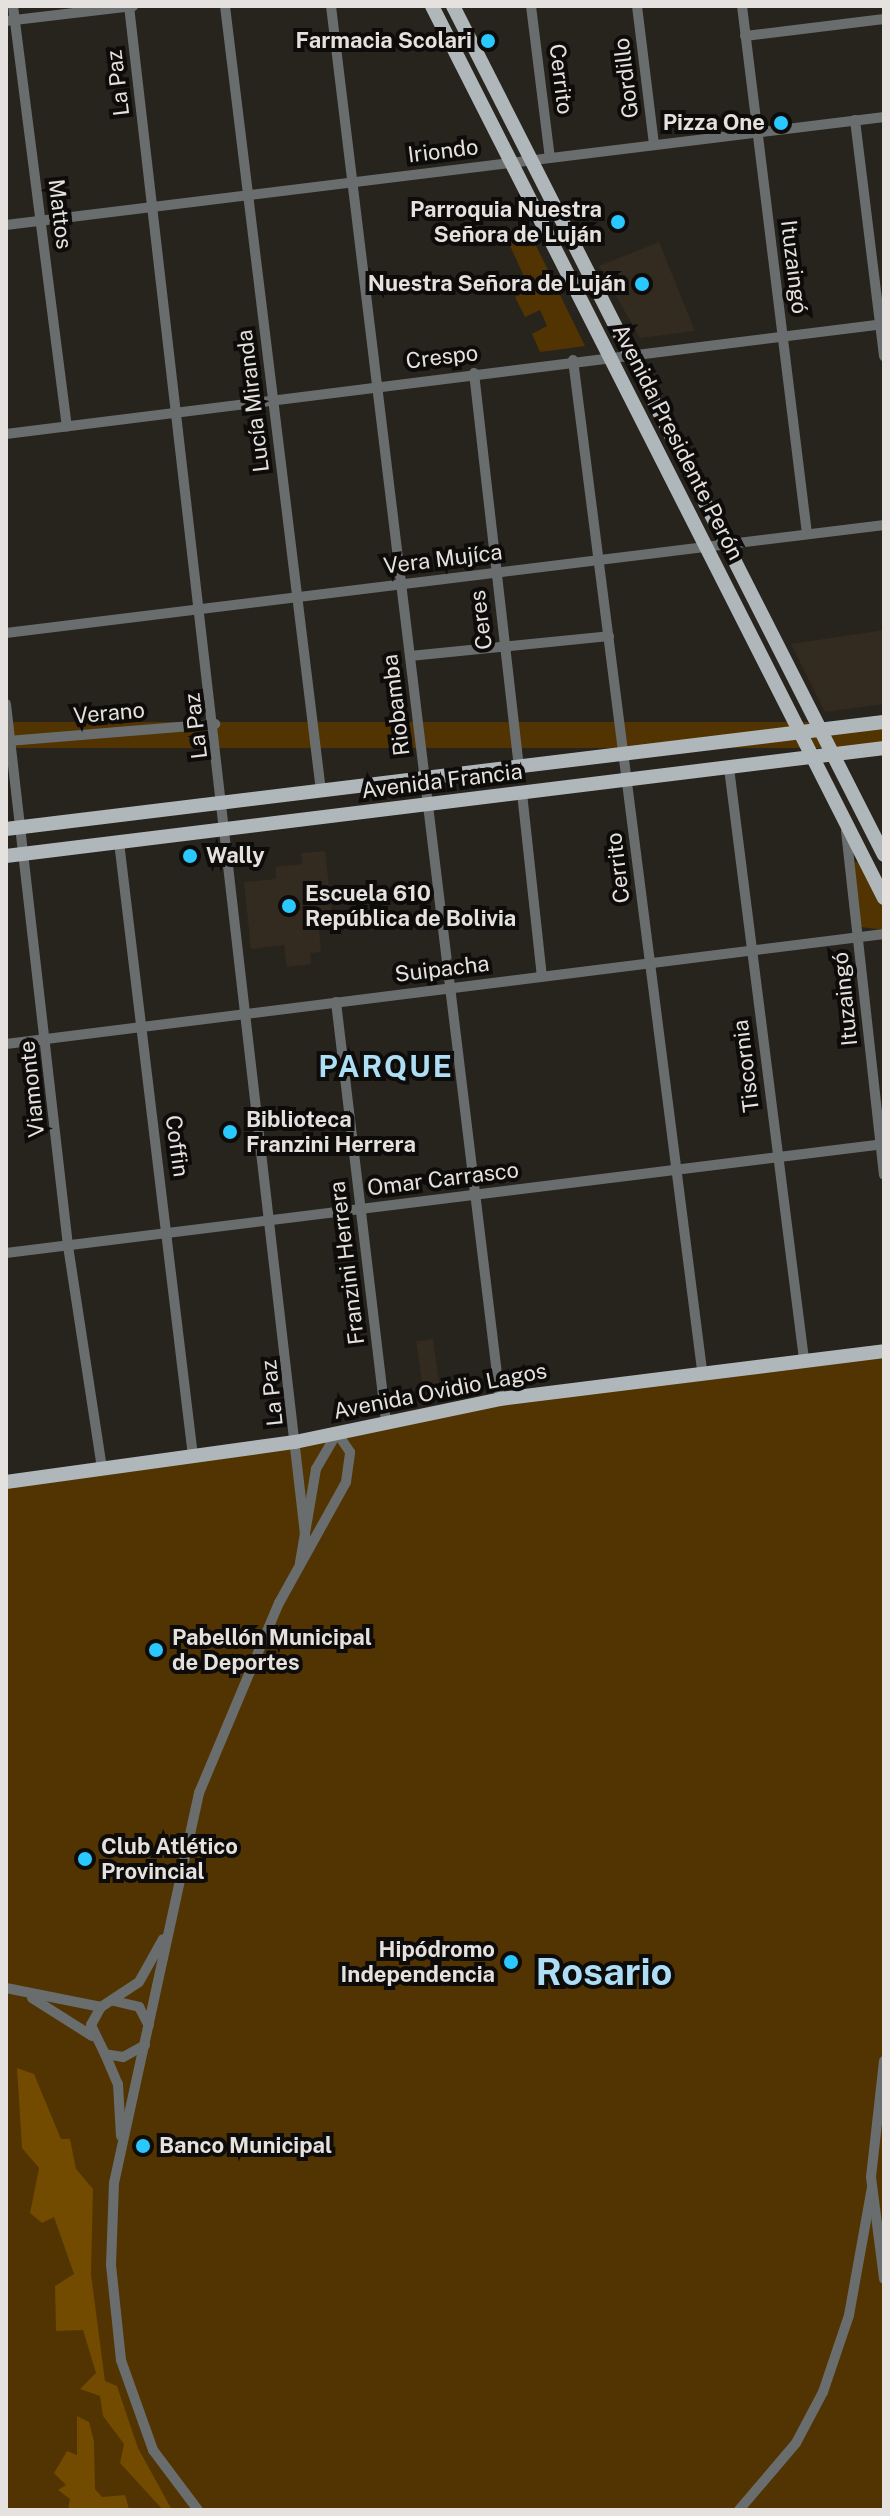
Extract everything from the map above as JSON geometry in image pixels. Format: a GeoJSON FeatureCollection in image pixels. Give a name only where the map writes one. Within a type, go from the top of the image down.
{"type":"FeatureCollection","features":[{"type":"Feature","properties":{"kind":"main road","name":"Avenida Presidente Perón"},"geometry":{"type":"LineString","coordinates":[[432,6],[884,898]]}},
{"type":"Feature","properties":{"kind":"main road","name":"Avenida Presidente Perón"},"geometry":{"type":"LineString","coordinates":[[453,6],[884,855]]}},
{"type":"Feature","properties":{"kind":"main road","name":"Avenida Francia"},"geometry":{"type":"LineString","coordinates":[[14,828],[884,722]]}},
{"type":"Feature","properties":{"kind":"main road","name":"Avenida Francia"},"geometry":{"type":"LineString","coordinates":[[6,856],[884,748]]}},
{"type":"Feature","properties":{"kind":"main road","name":"Avenida Ovidio Lagos"},"geometry":{"type":"LineString","coordinates":[[6,1482],[295,1442],[500,1399],[702,1370],[884,1351]]}},
{"type":"Feature","properties":{"kind":"street","name":"Mattos"},"geometry":{"type":"LineString","coordinates":[[13,6],[10,20],[67,427]]}},
{"type":"Feature","properties":{"kind":"street"},"geometry":{"type":"LineString","coordinates":[[10,20],[131,6]]}},
{"type":"Feature","properties":{"kind":"street","name":"La Paz"},"geometry":{"type":"LineString","coordinates":[[131,6],[250,1013],[306,1543]]}},
{"type":"Feature","properties":{"kind":"street","name":"Lucía Miranda"},"geometry":{"type":"LineString","coordinates":[[225,6],[321,791]]}},
{"type":"Feature","properties":{"kind":"street","name":"Riobamba"},"geometry":{"type":"LineString","coordinates":[[331,6],[450,988],[471,1196],[500,1399]]}},
{"type":"Feature","properties":{"kind":"street","name":"Cerrito"},"geometry":{"type":"LineString","coordinates":[[531,6],[550,158]]}},
{"type":"Feature","properties":{"kind":"street","name":"Gordillo"},"geometry":{"type":"LineString","coordinates":[[637,6],[654,145]]}},
{"type":"Feature","properties":{"kind":"street","name":"Ituzaingó"},"geometry":{"type":"LineString","coordinates":[[742,6],[807,534]]}},
{"type":"Feature","properties":{"kind":"street"},"geometry":{"type":"LineString","coordinates":[[745,36],[884,19]]}},
{"type":"Feature","properties":{"kind":"street","name":"Iriondo"},"geometry":{"type":"LineString","coordinates":[[6,225],[884,117]]}},
{"type":"Feature","properties":{"kind":"street"},"geometry":{"type":"LineString","coordinates":[[855,120],[884,356]]}},
{"type":"Feature","properties":{"kind":"street","name":"Crespo"},"geometry":{"type":"LineString","coordinates":[[6,434],[610,355],[882,324]]}},
{"type":"Feature","properties":{"kind":"street","name":"Cerrito"},"geometry":{"type":"LineString","coordinates":[[573,360],[702,1370]]}},
{"type":"Feature","properties":{"kind":"street","name":"Ceres"},"geometry":{"type":"LineString","coordinates":[[474,373],[519,767]]}},
{"type":"Feature","properties":{"kind":"street","name":"Vera Mujíca"},"geometry":{"type":"LineString","coordinates":[[6,633],[884,525]]}},
{"type":"Feature","properties":{"kind":"street"},"geometry":{"type":"LineString","coordinates":[[410,656],[609,636]]}},
{"type":"Feature","properties":{"kind":"street","name":"Viamonte"},"geometry":{"type":"LineString","coordinates":[[6,704],[14,828],[24,854],[68,1246],[102,1468]]}},
{"type":"Feature","properties":{"kind":"street","name":"Verano"},"geometry":{"type":"LineString","coordinates":[[9,741],[215,724]]}},
{"type":"Feature","properties":{"kind":"street","name":"Tiscornia"},"geometry":{"type":"LineString","coordinates":[[729,768],[804,1359]]}},
{"type":"Feature","properties":{"kind":"street"},"geometry":{"type":"LineString","coordinates":[[522,793],[542,976]]}},
{"type":"Feature","properties":{"kind":"street","name":"Ituzaingó"},"geometry":{"type":"LineString","coordinates":[[845,819],[884,1175]]}},
{"type":"Feature","properties":{"kind":"street","name":"Coffin"},"geometry":{"type":"LineString","coordinates":[[119,842],[169,1233],[193,1456]]}},
{"type":"Feature","properties":{"kind":"street","name":"Suipacha"},"geometry":{"type":"LineString","coordinates":[[6,1044],[884,934]]}},
{"type":"Feature","properties":{"kind":"street","name":"Franzini Herrera"},"geometry":{"type":"LineString","coordinates":[[336,1002],[386,1423]]}},
{"type":"Feature","properties":{"kind":"street","name":"Omar Carrasco"},"geometry":{"type":"LineString","coordinates":[[6,1253],[882,1144]]}},
{"type":"Feature","properties":{"kind":"street"},"geometry":{"type":"LineString","coordinates":[[300,1563],[306,1543],[316,1469],[337,1433]]}},
{"type":"Feature","properties":{"kind":"street"},"geometry":{"type":"LineString","coordinates":[[121,2138],[145,2045],[166,1934],[199,1793],[300,1563],[351,1467],[337,1433]]}},
{"type":"Feature","properties":{"kind":"street"},"geometry":{"type":"LineString","coordinates":[[6,1988],[27,1995],[101,2007],[139,1982],[166,1934]]}},
{"type":"Feature","properties":{"kind":"street"},"geometry":{"type":"LineString","coordinates":[[27,1995],[92,2036],[105,2054],[118,2084],[121,2138],[111,2265],[121,2360],[153,2450],[198,2510]]}},
{"type":"Feature","properties":{"kind":"street"},"geometry":{"type":"LineString","coordinates":[[112,2001],[139,2007],[149,2027]]}},
{"type":"Feature","properties":{"kind":"street"},"geometry":{"type":"LineString","coordinates":[[92,2036],[101,2007]]}},
{"type":"Feature","properties":{"kind":"street"},"geometry":{"type":"LineString","coordinates":[[105,2054],[123,2057],[145,2045]]}},
{"type":"Feature","properties":{"kind":"street"},"geometry":{"type":"LineString","coordinates":[[739,2510],[796,2443],[823,2392],[849,2315],[872,2187],[884,2061]]}},
{"type":"Feature","properties":{"kind":"street"},"geometry":{"type":"LineString","coordinates":[[872,2187],[884,2279]]}},
{"type":"Feature","properties":{"kind":"shaded area"},"geometry":{"type":"Polygon","coordinates":[[[525,223],[585,346],[540,352],[532,334],[547,326],[540,310],[525,317],[515,297],[530,289],[504,233],[525,223]]]}},
{"type":"Feature","properties":{"kind":"shaded area","name":"Nuestra Señora de Luján"},"geometry":{"type":"Polygon","coordinates":[[[659,242],[695,331],[640,338],[599,266],[659,242]]]}},
{"type":"Feature","properties":{"kind":"shaded area"},"geometry":{"type":"Polygon","coordinates":[[[884,630],[884,704],[825,712],[791,644],[884,630]]]}},
{"type":"Feature","properties":{"kind":"shaded area"},"geometry":{"type":"Polygon","coordinates":[[[6,722],[884,722],[884,748],[6,748],[6,722]]]}},
{"type":"Feature","properties":{"kind":"shaded area","name":"Escuela 610 República de Bolivia"},"geometry":{"type":"Polygon","coordinates":[[[325,851],[333,924],[319,930],[321,952],[310,953],[311,964],[287,967],[284,945],[251,949],[244,882],[276,879],[276,867],[302,864],[301,853],[325,851]]]}},
{"type":"Feature","properties":{"kind":"shaded area"},"geometry":{"type":"Polygon","coordinates":[[[853,862],[860,862],[884,910],[884,930],[861,927],[853,862]]]}},
{"type":"Feature","properties":{"kind":"shaded area"},"geometry":{"type":"Polygon","coordinates":[[[433,1339],[441,1396],[424,1399],[416,1341],[433,1339]]]}},
{"type":"Feature","properties":{"kind":"shaded area","name":"Hipódromo Independencia"},"geometry":{"type":"Polygon","coordinates":[[[884,1351],[884,2510],[6,2510],[6,1482],[295,1442],[500,1399],[884,1351]]]}},
{"type":"Feature","properties":{"kind":"shaded area"},"geometry":{"type":"Polygon","coordinates":[[[17,2068],[34,2074],[61,2139],[70,2139],[76,2169],[93,2189],[91,2274],[105,2381],[117,2386],[138,2448],[172,2510],[163,2510],[120,2463],[124,2444],[103,2416],[100,2396],[80,2389],[96,2373],[83,2330],[56,2331],[55,2286],[74,2274],[54,2217],[42,2223],[30,2213],[39,2168],[22,2148],[17,2068]]]}},
{"type":"Feature","properties":{"kind":"shaded area"},"geometry":{"type":"Polygon","coordinates":[[[77,2416],[89,2422],[94,2441],[95,2489],[102,2497],[125,2495],[129,2509],[68,2510],[70,2499],[58,2490],[66,2485],[54,2473],[67,2451],[77,2455],[77,2416]]]}},
{"type":"Feature","properties":{"kind":"place","name":"Farmacia Scolari"},"geometry":{"type":"Point","coordinates":[488,41]}},
{"type":"Feature","properties":{"kind":"place","name":"Pizza One"},"geometry":{"type":"Point","coordinates":[781,123]}},
{"type":"Feature","properties":{"kind":"place","name":"Parroquia Nuestra Señora de Luján"},"geometry":{"type":"Point","coordinates":[618,222]}},
{"type":"Feature","properties":{"kind":"place","name":"Nuestra Señora de Luján"},"geometry":{"type":"Point","coordinates":[642,284]}},
{"type":"Feature","properties":{"kind":"place","name":"Wally"},"geometry":{"type":"Point","coordinates":[190,856]}},
{"type":"Feature","properties":{"kind":"place","name":"Escuela 610 República de Bolivia"},"geometry":{"type":"Point","coordinates":[289,906]}},
{"type":"Feature","properties":{"kind":"place","name":"Biblioteca Franzini Herrera"},"geometry":{"type":"Point","coordinates":[230,1132]}},
{"type":"Feature","properties":{"kind":"place","name":"Pabellón Municipal de Deportes"},"geometry":{"type":"Point","coordinates":[156,1650]}},
{"type":"Feature","properties":{"kind":"place","name":"Club Atlético Provincial"},"geometry":{"type":"Point","coordinates":[85,1859]}},
{"type":"Feature","properties":{"kind":"place","name":"Hipódromo Independencia"},"geometry":{"type":"Point","coordinates":[511,1962]}},
{"type":"Feature","properties":{"kind":"place","name":"Banco Municipal"},"geometry":{"type":"Point","coordinates":[143,2146]}},
{"type":"Feature","properties":{"kind":"district","name":"PARQUE"},"geometry":{"type":"Point","coordinates":[386,1066]}},
{"type":"Feature","properties":{"kind":"district","name":"Rosario"},"geometry":{"type":"Point","coordinates":[604,1972]}}]}
